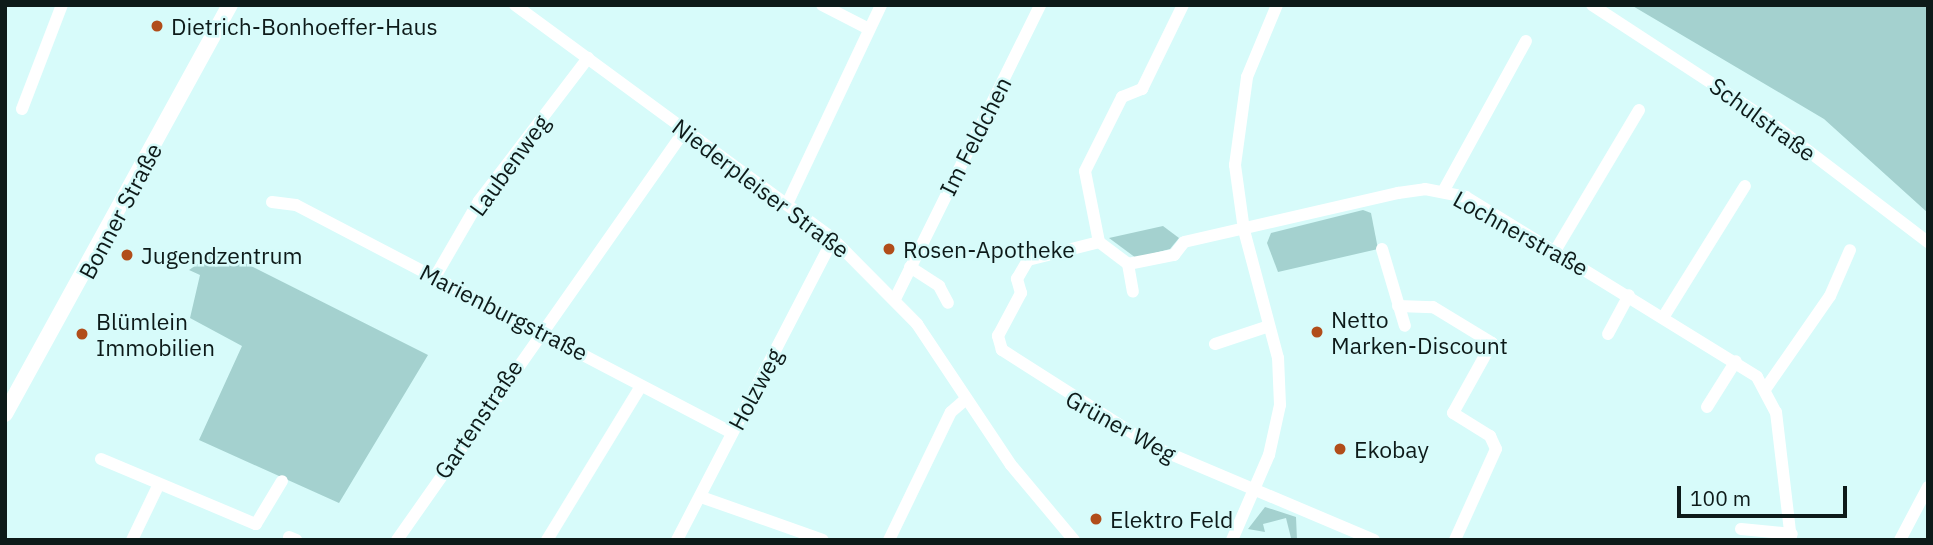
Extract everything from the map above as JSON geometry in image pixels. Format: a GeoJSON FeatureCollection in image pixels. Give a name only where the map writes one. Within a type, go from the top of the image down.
{"type":"FeatureCollection","features":[{"type":"Feature","properties":{"kind":"main road","name":"Bonner Straße"},"geometry":{"type":"LineString","coordinates":[[5,414],[230,5]]}},
{"type":"Feature","properties":{"kind":"street"},"geometry":{"type":"LineString","coordinates":[[22,109],[62,5]]}},
{"type":"Feature","properties":{"kind":"street","name":"Niederpleiser Straße"},"geometry":{"type":"LineString","coordinates":[[515,5],[788,202],[833,239],[895,299],[966,399],[1074,540]]}},
{"type":"Feature","properties":{"kind":"street"},"geometry":{"type":"LineString","coordinates":[[822,5],[869,29]]}},
{"type":"Feature","properties":{"kind":"street"},"geometry":{"type":"LineString","coordinates":[[788,202],[881,5]]}},
{"type":"Feature","properties":{"kind":"street","name":"Im Feldchen"},"geometry":{"type":"LineString","coordinates":[[895,299],[1040,5]]}},
{"type":"Feature","properties":{"kind":"street"},"geometry":{"type":"LineString","coordinates":[[1133,292],[1128,264],[1099,242],[1085,171],[1122,97],[1142,89],[1183,5]]}},
{"type":"Feature","properties":{"kind":"street"},"geometry":{"type":"LineString","coordinates":[[1232,540],[1255,491],[1280,405],[1269,327],[1244,230],[1235,165],[1240,105],[1278,5]]}},
{"type":"Feature","properties":{"kind":"street","name":"Schulstraße"},"geometry":{"type":"LineString","coordinates":[[1592,5],[1765,118],[1928,242]]}},
{"type":"Feature","properties":{"kind":"street"},"geometry":{"type":"LineString","coordinates":[[1444,190],[1526,41]]}},
{"type":"Feature","properties":{"kind":"street","name":"Laubenweg"},"geometry":{"type":"LineString","coordinates":[[435,277],[479,201],[588,58]]}},
{"type":"Feature","properties":{"kind":"street"},"geometry":{"type":"LineString","coordinates":[[1555,251],[1639,110]]}},
{"type":"Feature","properties":{"kind":"street","name":"Gartenstraße"},"geometry":{"type":"LineString","coordinates":[[397,540],[539,330],[685,130]]}},
{"type":"Feature","properties":{"kind":"street"},"geometry":{"type":"LineString","coordinates":[[1664,316],[1745,186]]}},
{"type":"Feature","properties":{"kind":"street","name":"Lochnerstraße"},"geometry":{"type":"LineString","coordinates":[[1128,264],[1174,255],[1184,242],[1398,193],[1444,190],[1555,251],[1664,316],[1736,361],[1766,388]]}},
{"type":"Feature","properties":{"kind":"street","name":"Marienburgstraße"},"geometry":{"type":"LineString","coordinates":[[272,202],[296,205],[732,433]]}},
{"type":"Feature","properties":{"kind":"street","name":"Holzweg"},"geometry":{"type":"LineString","coordinates":[[677,540],[833,239]]}},
{"type":"Feature","properties":{"kind":"street","name":"Grüner Weg"},"geometry":{"type":"LineString","coordinates":[[1099,242],[1028,260],[998,343],[1077,403],[1156,448],[1374,540]]}},
{"type":"Feature","properties":{"kind":"street"},"geometry":{"type":"LineString","coordinates":[[1382,249],[1405,326]]}},
{"type":"Feature","properties":{"kind":"street"},"geometry":{"type":"LineString","coordinates":[[1741,529],[1791,537],[1782,440],[1766,388],[1811,327],[1850,250]]}},
{"type":"Feature","properties":{"kind":"street"},"geometry":{"type":"LineString","coordinates":[[910,267],[939,286],[948,303]]}},
{"type":"Feature","properties":{"kind":"street"},"geometry":{"type":"LineString","coordinates":[[1608,334],[1629,295]]}},
{"type":"Feature","properties":{"kind":"street"},"geometry":{"type":"LineString","coordinates":[[1398,306],[1433,307],[1492,343],[1453,413],[1490,436],[1496,449],[1455,540]]}},
{"type":"Feature","properties":{"kind":"street"},"geometry":{"type":"LineString","coordinates":[[1215,344],[1269,327]]}},
{"type":"Feature","properties":{"kind":"street"},"geometry":{"type":"LineString","coordinates":[[1707,407],[1736,361]]}},
{"type":"Feature","properties":{"kind":"street"},"geometry":{"type":"LineString","coordinates":[[547,540],[641,386]]}},
{"type":"Feature","properties":{"kind":"street"},"geometry":{"type":"LineString","coordinates":[[890,540],[951,412],[966,399]]}},
{"type":"Feature","properties":{"kind":"street"},"geometry":{"type":"LineString","coordinates":[[102,459],[256,524],[282,481]]}},
{"type":"Feature","properties":{"kind":"street"},"geometry":{"type":"LineString","coordinates":[[132,540],[159,484]]}},
{"type":"Feature","properties":{"kind":"street"},"geometry":{"type":"LineString","coordinates":[[1900,540],[1928,487]]}},
{"type":"Feature","properties":{"kind":"street"},"geometry":{"type":"LineString","coordinates":[[701,496],[823,540]]}},
{"type":"Feature","properties":{"kind":"shaded area"},"geometry":{"type":"Polygon","coordinates":[[[1631,5],[1928,5],[1928,213],[1824,119],[1631,5]]]}},
{"type":"Feature","properties":{"kind":"shaded area"},"geometry":{"type":"Polygon","coordinates":[[[1363,210],[1371,213],[1378,249],[1278,272],[1267,243],[1271,233],[1363,210]]]}},
{"type":"Feature","properties":{"kind":"shaded area"},"geometry":{"type":"Polygon","coordinates":[[[1163,226],[1179,238],[1170,249],[1136,258],[1109,238],[1163,226]]]}},
{"type":"Feature","properties":{"kind":"shaded area"},"geometry":{"type":"Polygon","coordinates":[[[227,254],[428,355],[339,503],[199,440],[242,346],[190,318],[200,275],[189,270],[211,255],[227,254]]]}},
{"type":"Feature","properties":{"kind":"shaded area"},"geometry":{"type":"Polygon","coordinates":[[[1265,507],[1296,517],[1297,540],[1291,538],[1286,518],[1263,524],[1265,532],[1248,529],[1265,507]]]}},
{"type":"Feature","properties":{"kind":"place","name":"Dietrich-Bonhoeffer-Haus"},"geometry":{"type":"Point","coordinates":[157,26]}},
{"type":"Feature","properties":{"kind":"place","name":"Rosen-Apotheke"},"geometry":{"type":"Point","coordinates":[889,249]}},
{"type":"Feature","properties":{"kind":"place","name":"Jugendzentrum"},"geometry":{"type":"Point","coordinates":[127,255]}},
{"type":"Feature","properties":{"kind":"place","name":"Netto Marken-Discount"},"geometry":{"type":"Point","coordinates":[1317,332]}},
{"type":"Feature","properties":{"kind":"place","name":"Blümlein Immobilien"},"geometry":{"type":"Point","coordinates":[82,334]}},
{"type":"Feature","properties":{"kind":"place","name":"Ekobay"},"geometry":{"type":"Point","coordinates":[1340,449]}},
{"type":"Feature","properties":{"kind":"place","name":"Elektro Feld"},"geometry":{"type":"Point","coordinates":[1096,519]}}]}
